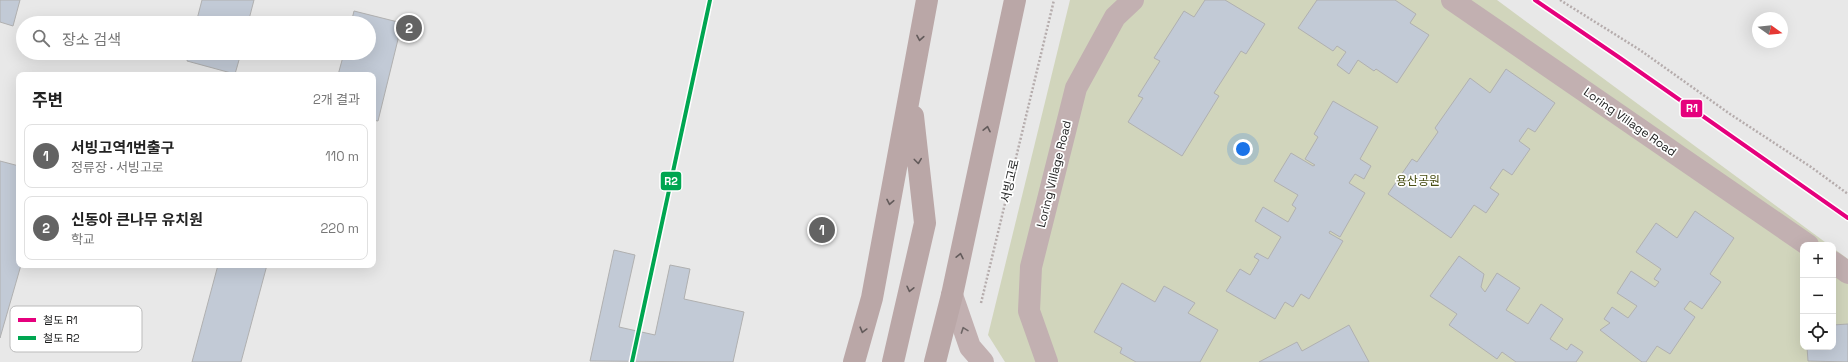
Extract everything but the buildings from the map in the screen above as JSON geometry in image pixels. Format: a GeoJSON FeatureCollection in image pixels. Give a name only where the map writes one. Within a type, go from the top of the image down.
{"type":"FeatureCollection","features":[{"type":"Feature","properties":{"kind":"main road"},"geometry":{"type":"LineString","coordinates":[[854,362],[872,298],[927,0]]}},
{"type":"Feature","properties":{"kind":"main road"},"geometry":{"type":"LineString","coordinates":[[935,362],[952,295],[1015,0]]}},
{"type":"Feature","properties":{"kind":"main road"},"geometry":{"type":"LineString","coordinates":[[893,362],[926,223],[910,95]]}},
{"type":"Feature","properties":{"kind":"street"},"geometry":{"type":"LineString","coordinates":[[1010,21],[1026,0]]}},
{"type":"Feature","properties":{"kind":"street","name":"Loring Village Road"},"geometry":{"type":"LineString","coordinates":[[1046,362],[1029,311],[1031,267],[1076,88],[1115,16],[1133,0]]}},
{"type":"Feature","properties":{"kind":"street","name":"Loring Village Road"},"geometry":{"type":"LineString","coordinates":[[1452,0],[1804,242]]}},
{"type":"Feature","properties":{"kind":"street"},"geometry":{"type":"LineString","coordinates":[[1836,264],[1848,272]]}},
{"type":"Feature","properties":{"kind":"street"},"geometry":{"type":"LineString","coordinates":[[952,295],[970,347],[983,362]]}},
{"type":"Feature","properties":{"kind":"path","name":"서빙고로"},"geometry":{"type":"LineString","coordinates":[[980,309],[1054,0]]}},
{"type":"Feature","properties":{"kind":"path"},"geometry":{"type":"LineString","coordinates":[[1560,0],[1640,50],[1730,114],[1811,167],[1848,194]]}},
{"type":"Feature","properties":{"kind":"green space","name":"용산공원"},"geometry":{"type":"Polygon","coordinates":[[[1070,0],[1497,0],[1825,242],[1800,242],[1800,350],[1836,350],[1836,250],[1848,259],[1848,362],[1005,362],[988,335],[1070,0]]]}},
{"type":"Feature","properties":{"kind":"railway"},"geometry":{"type":"LineString","coordinates":[[1535,0],[1848,218]]}},
{"type":"Feature","properties":{"kind":"rail line","name":"R2"},"geometry":{"type":"LineString","coordinates":[[632,362],[710,0]]}},
{"type":"Feature","properties":{"kind":"rail line","name":"R1"},"geometry":{"type":"LineString","coordinates":[[1535,0],[1848,218]]}},
{"type":"Feature","properties":{"kind":"place","name":"신동아 큰나무 유치원"},"geometry":{"type":"Point","coordinates":[409,28]}},
{"type":"Feature","properties":{"kind":"place","name":"서빙고역1번출구"},"geometry":{"type":"Point","coordinates":[822,230]}}]}
